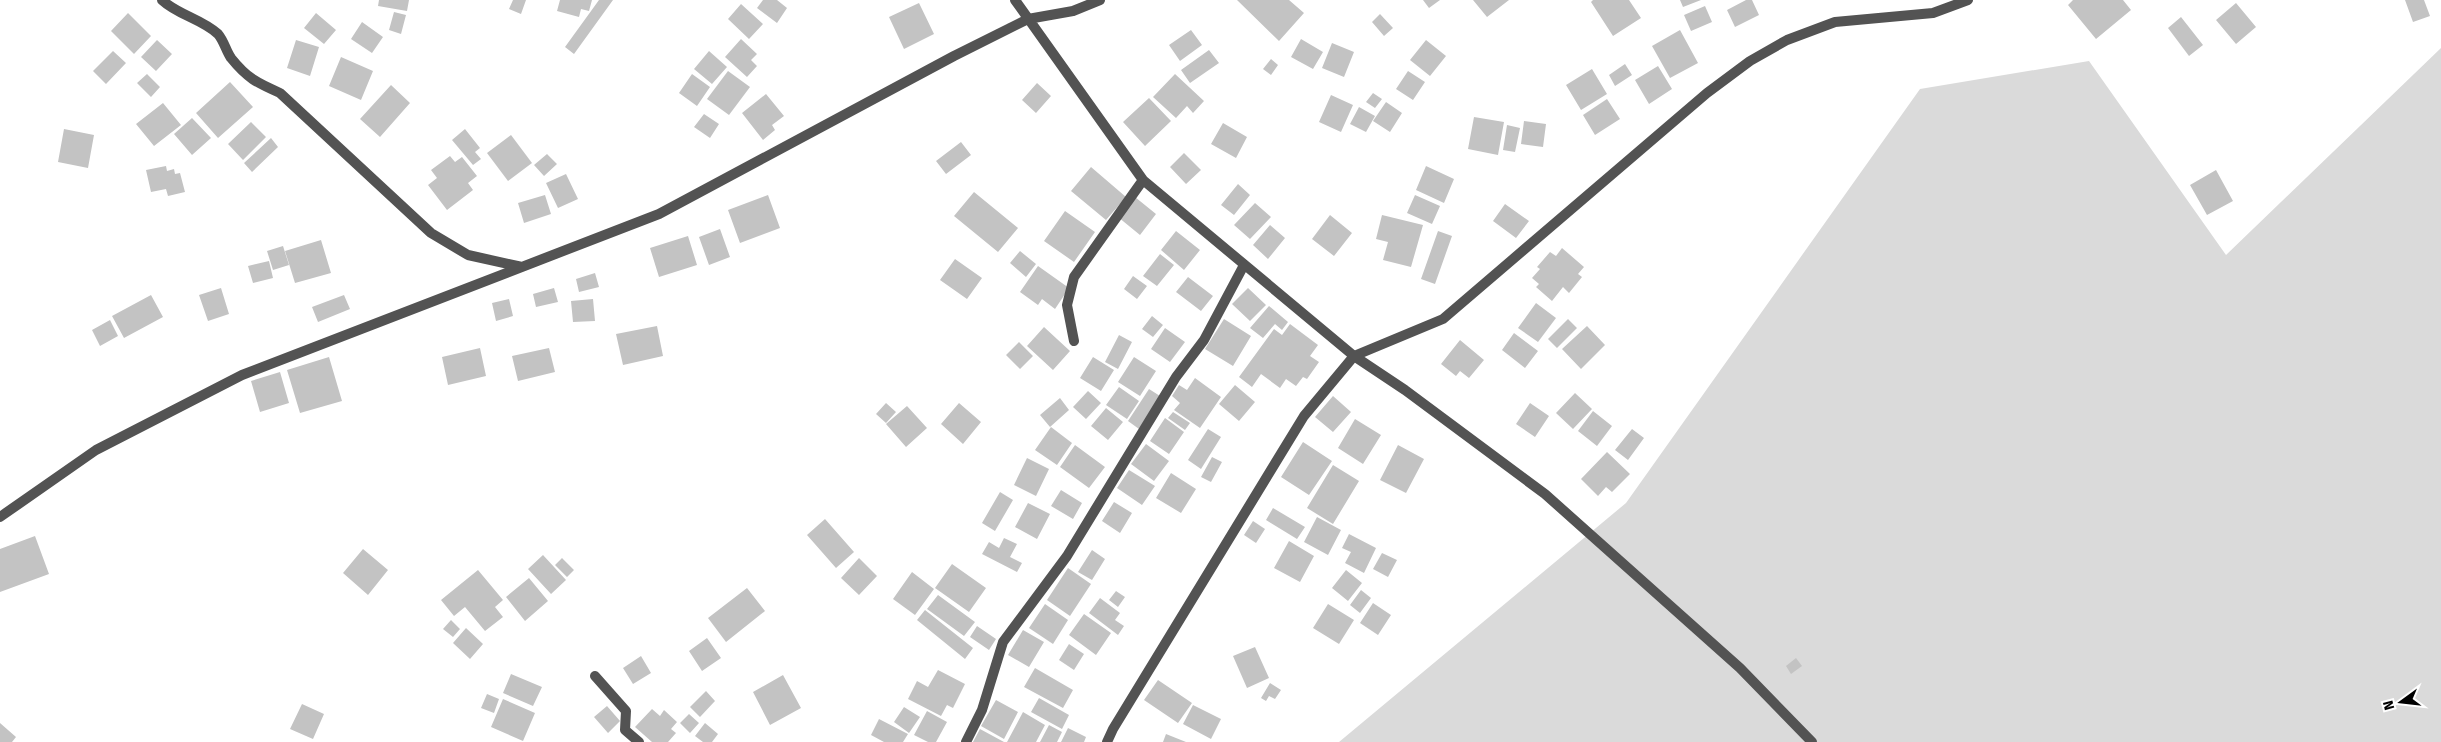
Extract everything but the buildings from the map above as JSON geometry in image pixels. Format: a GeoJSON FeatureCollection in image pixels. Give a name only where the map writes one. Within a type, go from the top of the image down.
{"type":"FeatureCollection","features":[{"type":"Feature","properties":{"kind":"street"},"geometry":{"type":"LineString","coordinates":[[162,0],[170,8],[192,18],[218,34],[231,57],[253,82],[280,93],[431,232],[468,255],[522,267]]}},
{"type":"Feature","properties":{"kind":"street"},"geometry":{"type":"LineString","coordinates":[[1015,0],[1143,180],[1354,356],[1405,390],[1545,494],[1740,668],[1812,742]]}},
{"type":"Feature","properties":{"kind":"street"},"geometry":{"type":"LineString","coordinates":[[0,517],[96,450],[242,375],[658,214],[872,102],[954,56],[1028,19],[1073,10],[1100,0]]}},
{"type":"Feature","properties":{"kind":"street"},"geometry":{"type":"LineString","coordinates":[[1107,742],[1113,729],[1304,416],[1354,356],[1443,319],[1707,94],[1750,61],[1787,40],[1834,22],[1933,13],[1968,0]]}},
{"type":"Feature","properties":{"kind":"street"},"geometry":{"type":"LineString","coordinates":[[1074,341],[1066,305],[1074,277],[1143,180]]}},
{"type":"Feature","properties":{"kind":"street"},"geometry":{"type":"LineString","coordinates":[[966,742],[982,710],[1003,642],[1067,556],[1176,377],[1204,340],[1244,265]]}},
{"type":"Feature","properties":{"kind":"street"},"geometry":{"type":"LineString","coordinates":[[596,676],[626,711],[625,730],[639,742]]}},
{"type":"Feature","properties":{"kind":"shaded area"},"geometry":{"type":"Polygon","coordinates":[[[2441,48],[2441,742],[1339,742],[1626,503],[1920,89],[2089,61],[2226,255],[2441,48]]]}}]}
